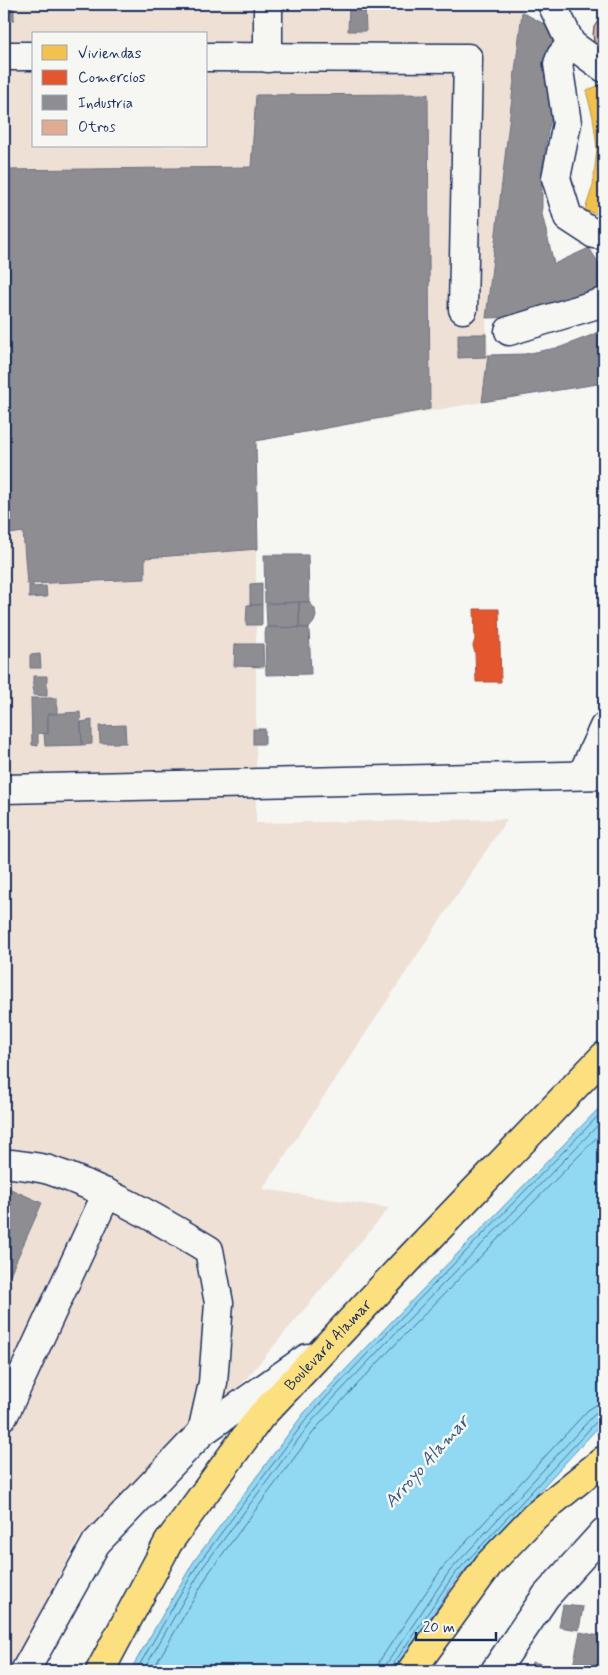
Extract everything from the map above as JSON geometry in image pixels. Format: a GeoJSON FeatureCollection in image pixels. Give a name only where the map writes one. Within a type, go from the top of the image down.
{"type":"FeatureCollection","features":[{"type":"Feature","properties":{"kind":"highway","name":"Boulevard Alamar"},"geometry":{"type":"LineString","coordinates":[[100,1671],[168,1544],[260,1417],[604,1056]]}},
{"type":"Feature","properties":{"kind":"highway"},"geometry":{"type":"LineString","coordinates":[[411,1671],[489,1564],[535,1516],[604,1460]]}},
{"type":"Feature","properties":{"kind":"street"},"geometry":{"type":"LineString","coordinates":[[268,4],[268,58]]}},
{"type":"Feature","properties":{"kind":"street"},"geometry":{"type":"LineString","coordinates":[[552,4],[571,44],[604,68]]}},
{"type":"Feature","properties":{"kind":"street"},"geometry":{"type":"LineString","coordinates":[[571,44],[561,56],[558,64],[567,123],[556,178],[568,217],[594,234],[604,236]]}},
{"type":"Feature","properties":{"kind":"street"},"geometry":{"type":"LineString","coordinates":[[4,56],[32,56]]}},
{"type":"Feature","properties":{"kind":"street"},"geometry":{"type":"LineString","coordinates":[[208,57],[468,58],[463,309]]}},
{"type":"Feature","properties":{"kind":"street"},"geometry":{"type":"LineString","coordinates":[[509,331],[604,302]]}},
{"type":"Feature","properties":{"kind":"street"},"geometry":{"type":"LineString","coordinates":[[4,789],[593,775],[604,727]]}},
{"type":"Feature","properties":{"kind":"street"},"geometry":{"type":"LineString","coordinates":[[4,1163],[47,1170],[107,1193],[154,1216],[209,1250],[219,1303],[213,1383],[202,1432]]}},
{"type":"Feature","properties":{"kind":"street"},"geometry":{"type":"LineString","coordinates":[[4,1415],[107,1193]]}},
{"type":"Feature","properties":{"kind":"street"},"geometry":{"type":"LineString","coordinates":[[25,1671],[96,1543],[202,1432],[333,1340]]}},
{"type":"Feature","properties":{"kind":"street"},"geometry":{"type":"LineString","coordinates":[[495,1671],[546,1596],[604,1532]]}},
{"type":"Feature","properties":{"kind":"shaded area"},"geometry":{"type":"Polygon","coordinates":[[[4,4],[526,4],[522,12],[486,318],[488,355],[482,402],[256,441],[256,823],[507,819],[263,1189],[389,1208],[242,1384],[79,1538],[10,1671],[4,1671],[4,4]]]}},
{"type":"Feature","properties":{"kind":"water","name":"Arroyo Alamar"},"geometry":{"type":"Polygon","coordinates":[[[604,1103],[604,1421],[457,1579],[394,1671],[130,1671],[194,1561],[304,1413],[604,1103]]]}},
{"type":"Feature","properties":{"kind":"building: Viviendas"},"geometry":{"type":"Polygon","coordinates":[[[604,83],[604,217],[585,210],[593,185],[597,148],[593,117],[586,91],[604,83]]]}},
{"type":"Feature","properties":{"kind":"building: Comercios"},"geometry":{"type":"Polygon","coordinates":[[[474,609],[499,609],[501,682],[476,682],[473,646],[475,639],[474,609]]]}},
{"type":"Feature","properties":{"kind":"building: Industria"},"geometry":{"type":"Polygon","coordinates":[[[349,6],[365,6],[366,31],[348,31],[349,6]]]}},
{"type":"Feature","properties":{"kind":"building: Industria"},"geometry":{"type":"Polygon","coordinates":[[[4,8],[14,9],[14,20],[4,20],[4,8]]]}},
{"type":"Feature","properties":{"kind":"building: Industria"},"geometry":{"type":"Polygon","coordinates":[[[522,12],[557,31],[560,83],[548,131],[542,173],[542,214],[554,264],[589,248],[604,271],[604,290],[532,317],[486,318],[522,12]]]}},
{"type":"Feature","properties":{"kind":"building: Industria"},"geometry":{"type":"Polygon","coordinates":[[[428,94],[430,409],[256,441],[258,549],[145,558],[145,579],[27,584],[23,532],[4,535],[4,170],[251,167],[256,95],[428,94]]]}},
{"type":"Feature","properties":{"kind":"building: Industria"},"geometry":{"type":"Polygon","coordinates":[[[604,328],[604,383],[482,402],[488,355],[525,354],[561,347],[592,335],[604,328]]]}},
{"type":"Feature","properties":{"kind":"building: Industria"},"geometry":{"type":"Polygon","coordinates":[[[458,334],[486,334],[486,357],[458,358],[458,334]]]}},
{"type":"Feature","properties":{"kind":"building: Industria"},"geometry":{"type":"Polygon","coordinates":[[[264,555],[308,555],[309,602],[265,603],[264,555]]]}},
{"type":"Feature","properties":{"kind":"building: Industria"},"geometry":{"type":"Polygon","coordinates":[[[262,583],[262,605],[250,605],[250,584],[262,583]]]}},
{"type":"Feature","properties":{"kind":"building: Industria"},"geometry":{"type":"Polygon","coordinates":[[[29,585],[34,587],[46,586],[47,597],[29,598],[29,585]]]}},
{"type":"Feature","properties":{"kind":"building: Industria"},"geometry":{"type":"Polygon","coordinates":[[[299,602],[309,602],[315,609],[316,616],[309,628],[299,628],[299,602]]]}},
{"type":"Feature","properties":{"kind":"building: Industria"},"geometry":{"type":"Polygon","coordinates":[[[299,602],[299,628],[267,627],[266,604],[299,602]]]}},
{"type":"Feature","properties":{"kind":"building: Industria"},"geometry":{"type":"Polygon","coordinates":[[[247,605],[262,605],[262,625],[246,625],[247,605]]]}},
{"type":"Feature","properties":{"kind":"building: Industria"},"geometry":{"type":"Polygon","coordinates":[[[265,628],[309,628],[311,674],[266,675],[265,628]]]}},
{"type":"Feature","properties":{"kind":"building: Industria"},"geometry":{"type":"Polygon","coordinates":[[[235,644],[263,644],[264,667],[234,666],[235,644]]]}},
{"type":"Feature","properties":{"kind":"building: Industria"},"geometry":{"type":"Polygon","coordinates":[[[40,654],[41,668],[30,668],[30,655],[40,654]]]}},
{"type":"Feature","properties":{"kind":"building: Industria"},"geometry":{"type":"Polygon","coordinates":[[[33,676],[47,676],[47,696],[33,695],[33,676]]]}},
{"type":"Feature","properties":{"kind":"building: Industria"},"geometry":{"type":"Polygon","coordinates":[[[31,698],[57,698],[57,714],[48,714],[48,734],[38,733],[38,746],[32,745],[31,698]]]}},
{"type":"Feature","properties":{"kind":"building: Industria"},"geometry":{"type":"Polygon","coordinates":[[[80,712],[82,745],[45,746],[44,733],[48,734],[48,714],[80,712]]]}},
{"type":"Feature","properties":{"kind":"building: Industria"},"geometry":{"type":"Polygon","coordinates":[[[92,720],[92,744],[82,745],[81,722],[92,720]]]}},
{"type":"Feature","properties":{"kind":"building: Industria"},"geometry":{"type":"Polygon","coordinates":[[[125,725],[126,743],[100,743],[99,726],[125,725]]]}},
{"type":"Feature","properties":{"kind":"building: Industria"},"geometry":{"type":"Polygon","coordinates":[[[253,729],[265,729],[265,744],[253,744],[253,729]]]}},
{"type":"Feature","properties":{"kind":"building: Industria"},"geometry":{"type":"Polygon","coordinates":[[[4,1186],[42,1203],[4,1288],[4,1186]]]}},
{"type":"Feature","properties":{"kind":"building: Industria"},"geometry":{"type":"Polygon","coordinates":[[[563,1605],[583,1607],[579,1630],[559,1627],[563,1605]]]}},
{"type":"Feature","properties":{"kind":"building: Industria"},"geometry":{"type":"Polygon","coordinates":[[[580,1632],[604,1637],[604,1649],[599,1671],[572,1671],[580,1632]]]}},
{"type":"Feature","properties":{"kind":"building: Industria"},"geometry":{"type":"Polygon","coordinates":[[[532,1662],[543,1664],[541,1671],[530,1671],[532,1662]]]}},
{"type":"Feature","properties":{"kind":"building: Otros"},"geometry":{"type":"Polygon","coordinates":[[[604,15],[604,55],[594,42],[593,35],[594,27],[604,15]]]}}]}
